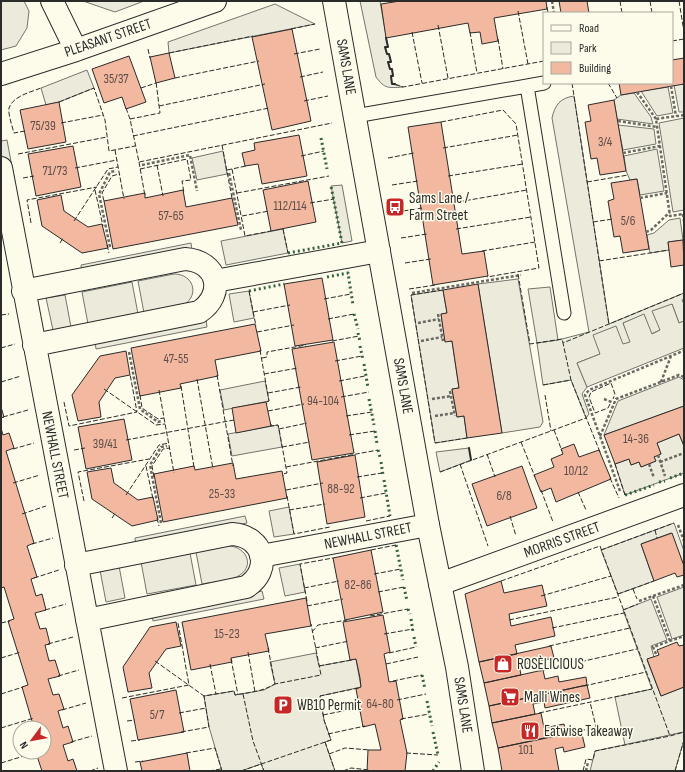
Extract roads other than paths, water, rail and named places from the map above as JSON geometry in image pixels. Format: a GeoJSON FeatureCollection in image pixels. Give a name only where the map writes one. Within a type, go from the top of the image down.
{"type":"FeatureCollection","features":[{"type":"Feature","properties":{"kind":"street"},"geometry":{"type":"LineString","coordinates":[[52,1],[76,50]]}},
{"type":"Feature","properties":{"kind":"street","name":"PLEASANT STREET"},"geometry":{"type":"LineString","coordinates":[[1,74],[76,50],[215,1]]}},
{"type":"Feature","properties":{"kind":"street","name":"SAMS LANE"},"geometry":{"type":"LineString","coordinates":[[334,1],[428,525],[457,667],[473,771]]}},
{"type":"Feature","properties":{"kind":"street","name":"NEWHALL STREET"},"geometry":{"type":"LineString","coordinates":[[1,168],[23,291],[116,771]]}},
{"type":"Feature","properties":{"kind":"street"},"geometry":{"type":"LineString","coordinates":[[215,281],[378,251]]}},
{"type":"Feature","properties":{"kind":"street"},"geometry":{"type":"LineString","coordinates":[[23,291],[185,259],[201,262],[208,268],[215,281],[216,286],[212,300],[199,312],[34,345]]}},
{"type":"Feature","properties":{"kind":"street","name":"MORRIS STREET"},"geometry":{"type":"LineString","coordinates":[[440,584],[683,497]]}},
{"type":"Feature","properties":{"kind":"street","name":"NEWHALL STREET"},"geometry":{"type":"LineString","coordinates":[[261,556],[428,525]]}},
{"type":"Feature","properties":{"kind":"street"},"geometry":{"type":"LineString","coordinates":[[76,565],[232,534],[240,534],[255,543],[261,556],[262,567],[253,582],[246,586],[87,620]]}},
{"type":"Feature","properties":{"kind":"lane"},"geometry":{"type":"LineString","coordinates":[[355,116],[543,83]]}},
{"type":"Feature","properties":{"kind":"lane"},"geometry":{"type":"LineString","coordinates":[[527,86],[564,313]]}},
{"type":"Feature","properties":{"kind":"place","name":"Sams Lane / Farm Street"},"geometry":{"type":"Point","coordinates":[395,207]}},
{"type":"Feature","properties":{"kind":"place","name":"ROSÈLICIOUS"},"geometry":{"type":"Point","coordinates":[503,664]}},
{"type":"Feature","properties":{"kind":"place","name":"Malli Wines"},"geometry":{"type":"Point","coordinates":[510,697]}},
{"type":"Feature","properties":{"kind":"place","name":"WB10 Permit"},"geometry":{"type":"Point","coordinates":[283,705]}},
{"type":"Feature","properties":{"kind":"place","name":"Eatwise Takeaway"},"geometry":{"type":"Point","coordinates":[530,731]}}]}
